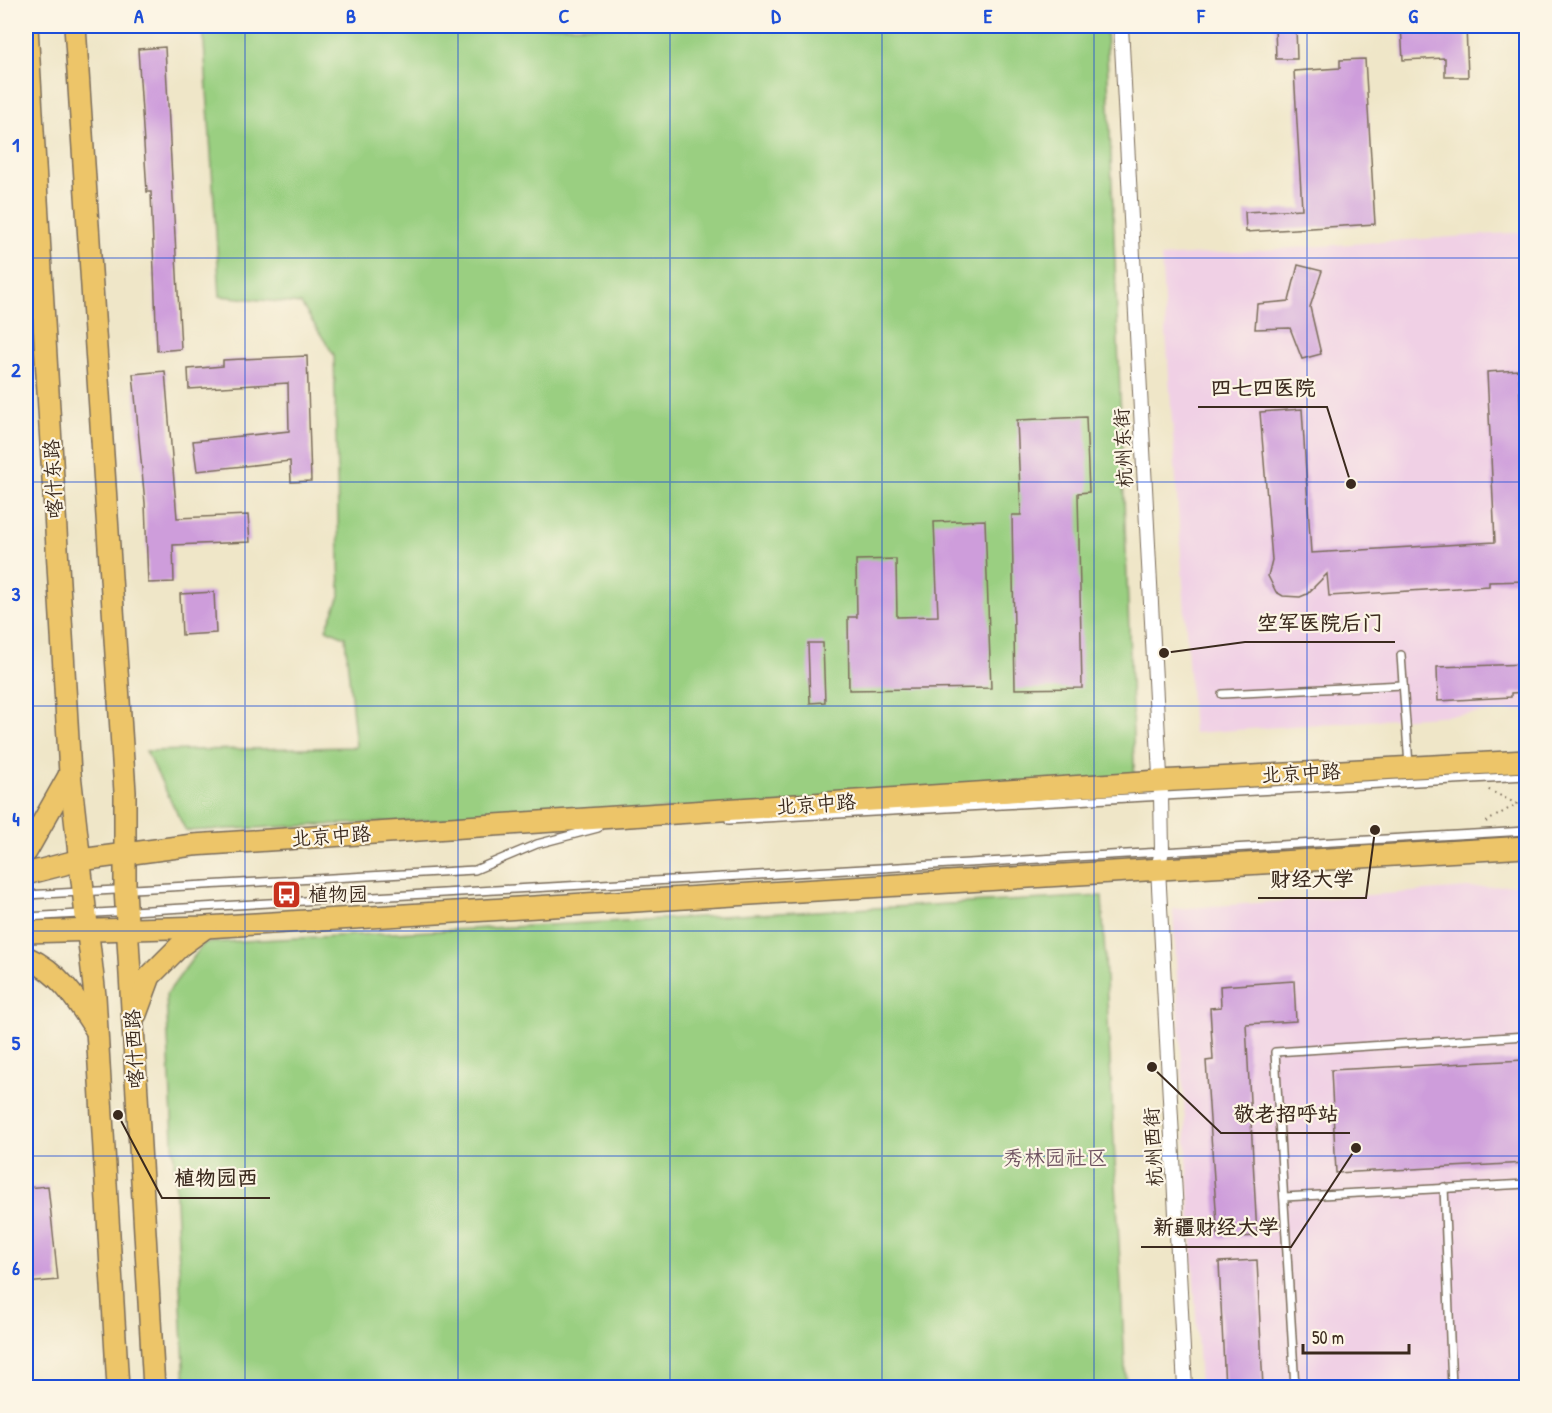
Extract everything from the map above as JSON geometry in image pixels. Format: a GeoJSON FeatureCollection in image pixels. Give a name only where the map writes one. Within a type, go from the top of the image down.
{"type":"FeatureCollection","features":[{"type":"Feature","properties":{"kind":"main road","name":"喀什东路"},"geometry":{"type":"LineString","coordinates":[[27,26],[70,774],[80,860]]}},
{"type":"Feature","properties":{"kind":"main road"},"geometry":{"type":"LineString","coordinates":[[75,26],[124,792],[115,855]]}},
{"type":"Feature","properties":{"kind":"main road","name":"北京中路"},"geometry":{"type":"LineString","coordinates":[[26,874],[80,860],[204,844],[1160,788],[1409,767],[1527,761]]}},
{"type":"Feature","properties":{"kind":"main road"},"geometry":{"type":"LineString","coordinates":[[26,852],[70,774]]}},
{"type":"Feature","properties":{"kind":"main road"},"geometry":{"type":"LineString","coordinates":[[26,932],[107,923],[206,927],[1160,860],[1527,847]]}},
{"type":"Feature","properties":{"kind":"main road","name":"喀什西路"},"geometry":{"type":"LineString","coordinates":[[115,855],[125,888],[107,923],[97,1032],[118,1388]]}},
{"type":"Feature","properties":{"kind":"main road","name":"喀什西路"},"geometry":{"type":"LineString","coordinates":[[80,860],[84,891],[107,923],[132,1023],[154,1388]]}},
{"type":"Feature","properties":{"kind":"main road"},"geometry":{"type":"LineString","coordinates":[[132,1023],[150,976],[180,946],[206,927]]}},
{"type":"Feature","properties":{"kind":"main road"},"geometry":{"type":"LineString","coordinates":[[26,957],[38,962],[69,987],[97,1032]]}},
{"type":"Feature","properties":{"kind":"street","name":"杭州东街"},"geometry":{"type":"LineString","coordinates":[[1121,26],[1160,788],[1160,860]]}},
{"type":"Feature","properties":{"kind":"street","name":"杭州西街"},"geometry":{"type":"LineString","coordinates":[[1160,860],[1185,1388]]}},
{"type":"Feature","properties":{"kind":"lane"},"geometry":{"type":"LineString","coordinates":[[1401,655],[1409,767]]}},
{"type":"Feature","properties":{"kind":"lane"},"geometry":{"type":"LineString","coordinates":[[1222,694],[1403,685]]}},
{"type":"Feature","properties":{"kind":"lane"},"geometry":{"type":"LineString","coordinates":[[722,820],[1160,788],[1527,776]]}},
{"type":"Feature","properties":{"kind":"lane"},"geometry":{"type":"LineString","coordinates":[[26,895],[475,870],[537,844],[603,828]]}},
{"type":"Feature","properties":{"kind":"lane"},"geometry":{"type":"LineString","coordinates":[[26,917],[107,923],[1160,860],[1527,831]]}},
{"type":"Feature","properties":{"kind":"lane"},"geometry":{"type":"LineString","coordinates":[[1295,1388],[1275,1052],[1527,1036]]}},
{"type":"Feature","properties":{"kind":"lane"},"geometry":{"type":"LineString","coordinates":[[1284,1197],[1527,1184]]}},
{"type":"Feature","properties":{"kind":"lane"},"geometry":{"type":"LineString","coordinates":[[1444,1187],[1452,1388]]}},
{"type":"Feature","properties":{"kind":"path"},"geometry":{"type":"LineString","coordinates":[[1481,786],[1517,804],[1527,804]]}},
{"type":"Feature","properties":{"kind":"path"},"geometry":{"type":"LineString","coordinates":[[1481,824],[1517,804]]}},
{"type":"Feature","properties":{"kind":"shaded area"},"geometry":{"type":"Polygon","coordinates":[[[1526,232],[1526,710],[1193,733],[1161,257],[1526,232]]]}},
{"type":"Feature","properties":{"kind":"shaded area"},"geometry":{"type":"Polygon","coordinates":[[[1526,884],[1526,1387],[1200,1387],[1173,909],[1526,884]]]}},
{"type":"Feature","properties":{"kind":"green space"},"geometry":{"type":"Polygon","coordinates":[[[203,26],[1106,26],[1135,789],[186,831],[146,751],[356,747],[345,637],[326,629],[340,596],[334,355],[301,304],[220,296],[203,26]]]}},
{"type":"Feature","properties":{"kind":"green space"},"geometry":{"type":"Polygon","coordinates":[[[1102,896],[1126,1387],[185,1387],[166,995],[204,943],[1102,896]]]}},
{"type":"Feature","properties":{"kind":"building"},"geometry":{"type":"Polygon","coordinates":[[[1275,26],[1296,26],[1297,59],[1276,59],[1275,26]]]}},
{"type":"Feature","properties":{"kind":"building"},"geometry":{"type":"Polygon","coordinates":[[[1401,26],[1466,26],[1468,77],[1445,77],[1445,58],[1403,60],[1401,26]]]}},
{"type":"Feature","properties":{"kind":"building"},"geometry":{"type":"Polygon","coordinates":[[[165,47],[181,349],[157,351],[151,192],[147,192],[138,49],[165,47]]]}},
{"type":"Feature","properties":{"kind":"building"},"geometry":{"type":"Polygon","coordinates":[[[1365,59],[1375,224],[1246,232],[1245,212],[1302,209],[1294,71],[1340,68],[1340,60],[1365,59]]]}},
{"type":"Feature","properties":{"kind":"building"},"geometry":{"type":"Polygon","coordinates":[[[1298,265],[1322,271],[1310,307],[1321,354],[1302,359],[1290,328],[1255,329],[1257,304],[1289,301],[1298,265]]]}},
{"type":"Feature","properties":{"kind":"building"},"geometry":{"type":"Polygon","coordinates":[[[307,356],[311,481],[291,482],[290,461],[197,471],[193,441],[289,431],[288,383],[189,389],[188,369],[223,366],[223,360],[307,356]]]}},
{"type":"Feature","properties":{"kind":"building"},"geometry":{"type":"Polygon","coordinates":[[[1519,370],[1527,581],[1489,582],[1489,586],[1329,596],[1327,574],[1307,594],[1300,597],[1283,596],[1276,592],[1268,576],[1272,560],[1260,412],[1302,409],[1311,553],[1495,542],[1487,372],[1519,370]]]}},
{"type":"Feature","properties":{"kind":"building"},"geometry":{"type":"Polygon","coordinates":[[[165,371],[177,518],[248,515],[250,542],[173,545],[174,582],[148,583],[145,503],[133,374],[165,371]]]}},
{"type":"Feature","properties":{"kind":"building"},"geometry":{"type":"Polygon","coordinates":[[[1086,417],[1089,492],[1078,493],[1082,688],[1015,689],[1012,515],[1021,515],[1017,420],[1086,417]]]}},
{"type":"Feature","properties":{"kind":"building"},"geometry":{"type":"Polygon","coordinates":[[[985,520],[991,688],[849,690],[848,617],[857,617],[856,560],[896,559],[897,617],[938,616],[934,522],[985,520]]]}},
{"type":"Feature","properties":{"kind":"building"},"geometry":{"type":"Polygon","coordinates":[[[214,592],[216,633],[182,635],[180,594],[214,592]]]}},
{"type":"Feature","properties":{"kind":"building"},"geometry":{"type":"Polygon","coordinates":[[[808,643],[823,643],[825,702],[810,703],[808,643]]]}},
{"type":"Feature","properties":{"kind":"building"},"geometry":{"type":"Polygon","coordinates":[[[1527,664],[1527,692],[1511,693],[1511,697],[1438,701],[1437,667],[1527,664]]]}},
{"type":"Feature","properties":{"kind":"building"},"geometry":{"type":"Polygon","coordinates":[[[1294,981],[1296,1021],[1246,1024],[1257,1236],[1218,1238],[1206,1061],[1213,1060],[1210,1008],[1221,1007],[1220,986],[1294,981]]]}},
{"type":"Feature","properties":{"kind":"building"},"geometry":{"type":"Polygon","coordinates":[[[1524,1060],[1527,1163],[1336,1173],[1331,1070],[1524,1060]]]}},
{"type":"Feature","properties":{"kind":"building"},"geometry":{"type":"Polygon","coordinates":[[[48,1186],[58,1280],[26,1283],[26,1235],[29,1235],[26,1188],[48,1186]]]}},
{"type":"Feature","properties":{"kind":"building"},"geometry":{"type":"Polygon","coordinates":[[[1257,1260],[1263,1388],[1225,1388],[1219,1262],[1257,1260]]]}},
{"type":"Feature","properties":{"kind":"place","name":"四七四医院"},"geometry":{"type":"Point","coordinates":[1351,484]}},
{"type":"Feature","properties":{"kind":"place","name":"空军医院后门"},"geometry":{"type":"Point","coordinates":[1164,653]}},
{"type":"Feature","properties":{"kind":"place","name":"财经大学"},"geometry":{"type":"Point","coordinates":[1375,830]}},
{"type":"Feature","properties":{"kind":"place","name":"植物园"},"geometry":{"type":"Point","coordinates":[287,894]}},
{"type":"Feature","properties":{"kind":"place","name":"敬老招呼站"},"geometry":{"type":"Point","coordinates":[1152,1067]}},
{"type":"Feature","properties":{"kind":"place","name":"植物园西"},"geometry":{"type":"Point","coordinates":[118,1115]}},
{"type":"Feature","properties":{"kind":"place","name":"新疆财经大学"},"geometry":{"type":"Point","coordinates":[1356,1148]}},
{"type":"Feature","properties":{"kind":"district","name":"秀林园社区"},"geometry":{"type":"Point","coordinates":[1055,1158]}}]}
